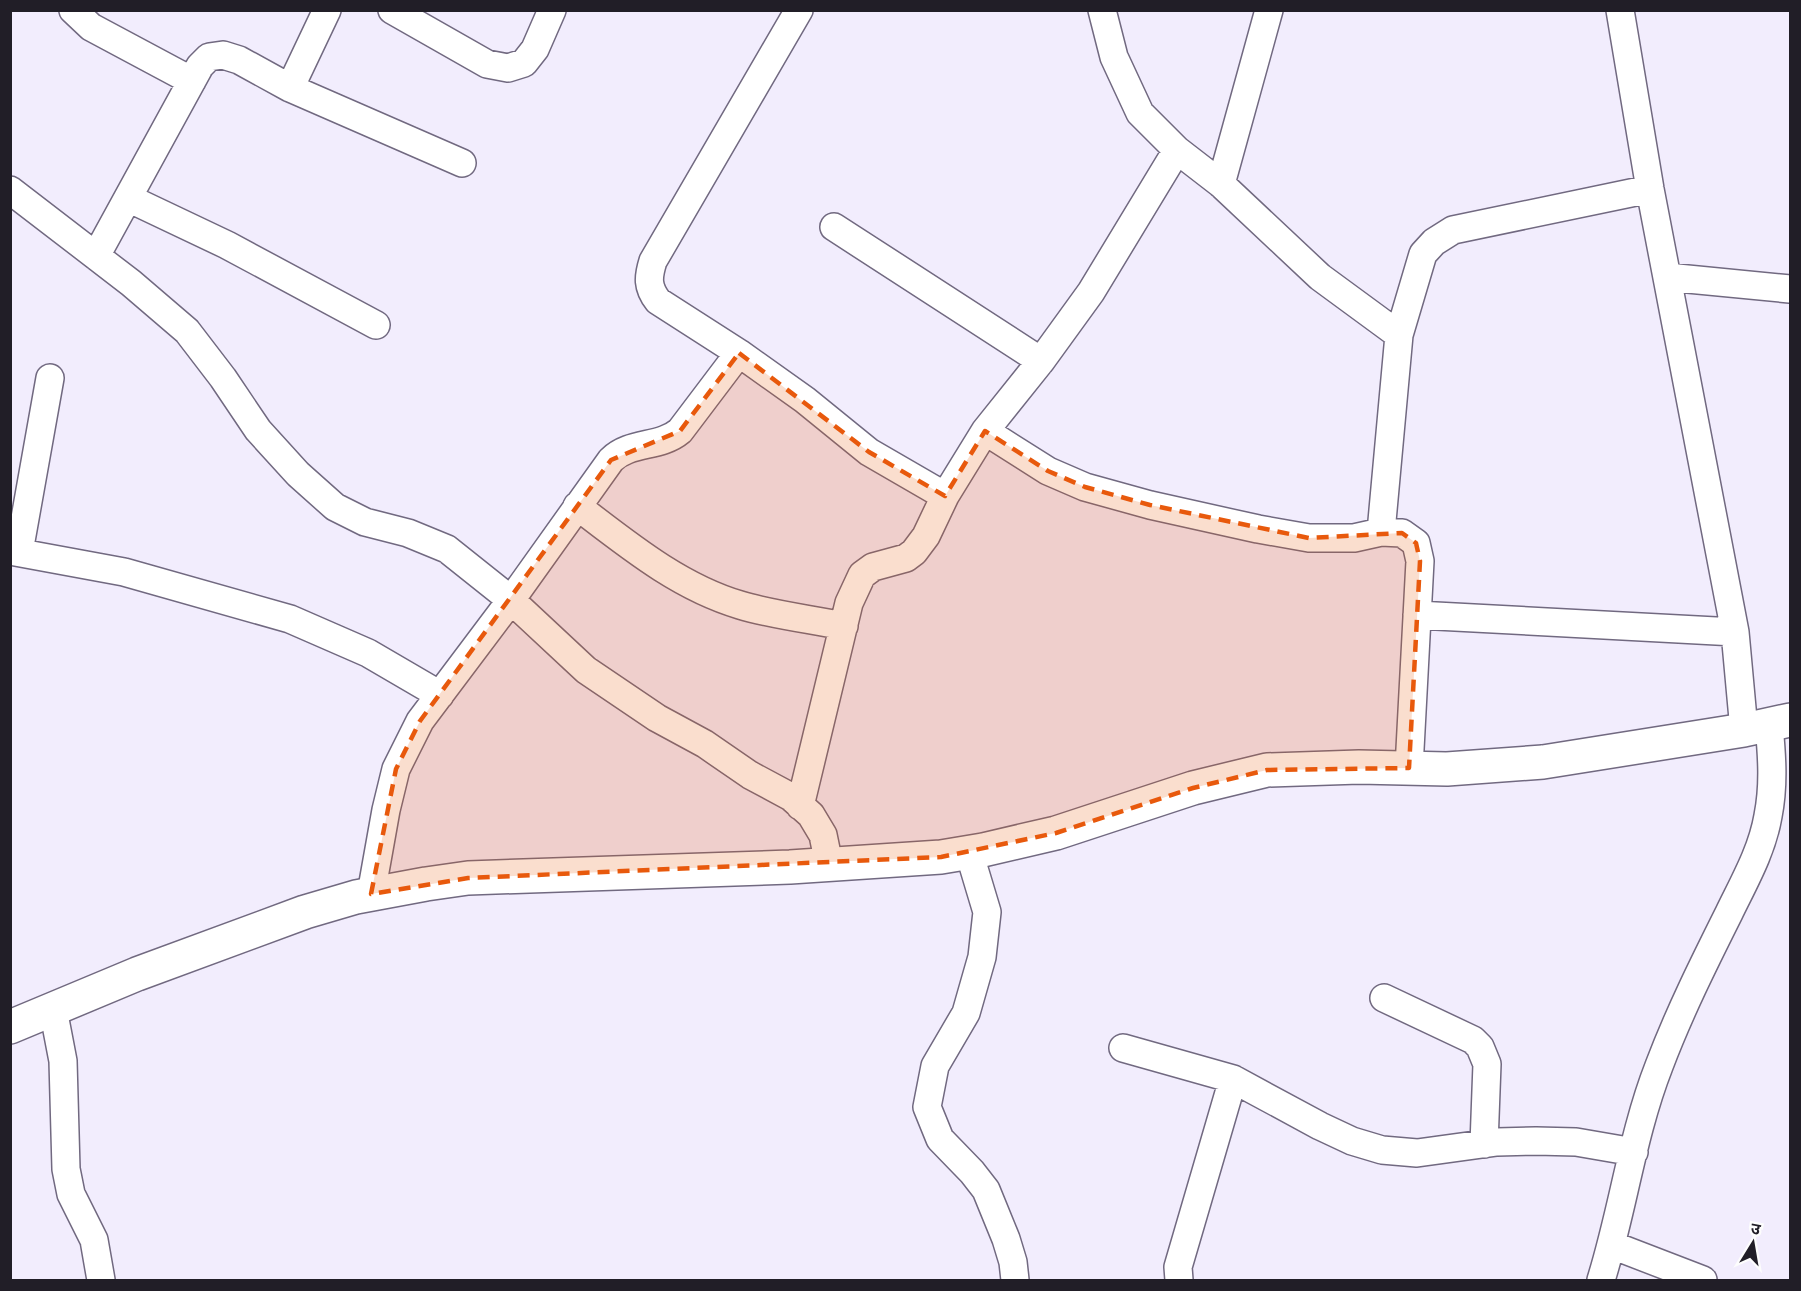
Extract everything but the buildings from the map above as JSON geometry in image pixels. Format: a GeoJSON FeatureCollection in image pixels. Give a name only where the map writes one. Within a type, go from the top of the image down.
{"type":"FeatureCollection","features":[{"type":"Feature","properties":{"kind":"street"},"geometry":{"type":"LineString","coordinates":[[73,10],[91,27],[192,81]]}},
{"type":"Feature","properties":{"kind":"street"},"geometry":{"type":"LineString","coordinates":[[290,88],[327,10]]}},
{"type":"Feature","properties":{"kind":"street"},"geometry":{"type":"LineString","coordinates":[[392,10],[487,64],[508,68],[524,63],[535,49],[552,10]]}},
{"type":"Feature","properties":{"kind":"street"},"geometry":{"type":"LineString","coordinates":[[799,10],[653,261],[648,275],[650,291],[658,301],[740,353],[805,400],[869,452],[945,496]]}},
{"type":"Feature","properties":{"kind":"street"},"geometry":{"type":"LineString","coordinates":[[1102,10],[1114,57],[1140,113],[1177,150],[1221,184],[1320,277],[1399,335]]}},
{"type":"Feature","properties":{"kind":"street"},"geometry":{"type":"LineString","coordinates":[[1221,184],[1269,10]]}},
{"type":"Feature","properties":{"kind":"street"},"geometry":{"type":"LineString","coordinates":[[1601,1281],[1645,1109],[1675,1027],[1758,851],[1768,817],[1772,785],[1772,757],[1768,725],[1735,632],[1650,189],[1620,10]]}},
{"type":"Feature","properties":{"kind":"street"},"geometry":{"type":"LineString","coordinates":[[96,256],[200,66],[209,57],[224,55],[239,60],[290,88],[462,163]]}},
{"type":"Feature","properties":{"kind":"street"},"geometry":{"type":"LineString","coordinates":[[800,806],[852,596],[862,575],[873,567],[906,558],[914,552],[926,536],[945,496],[985,431],[1041,361],[1091,292],[1177,150]]}},
{"type":"Feature","properties":{"kind":"street"},"geometry":{"type":"LineString","coordinates":[[1381,532],[1399,335],[1423,254],[1434,242],[1453,230],[1650,189]]}},
{"type":"Feature","properties":{"kind":"street"},"geometry":{"type":"LineString","coordinates":[[10,190],[96,256],[187,331],[223,378],[258,430],[298,474],[335,507],[365,522],[408,533],[447,549],[511,600],[586,670],[657,718],[705,744],[750,775],[791,797],[812,815],[823,835],[829,864]]}},
{"type":"Feature","properties":{"kind":"street"},"geometry":{"type":"LineString","coordinates":[[128,198],[227,245],[376,325]]}},
{"type":"Feature","properties":{"kind":"street"},"geometry":{"type":"LineString","coordinates":[[834,227],[1041,361]]}},
{"type":"Feature","properties":{"kind":"street"},"geometry":{"type":"LineString","coordinates":[[1667,278],[1791,289]]}},
{"type":"Feature","properties":{"kind":"street"},"geometry":{"type":"LineString","coordinates":[[370,894],[396,769],[420,721],[617,453],[672,438],[680,431],[740,353]]}},
{"type":"Feature","properties":{"kind":"street"},"geometry":{"type":"LineString","coordinates":[[50,378],[15,551],[124,572],[290,619],[368,652],[440,695]]}},
{"type":"Feature","properties":{"kind":"street"},"geometry":{"type":"LineString","coordinates":[[985,431],[1048,471],[1085,487],[1150,505],[1310,538],[1354,538],[1381,532],[1402,533],[1416,543],[1420,561],[1409,768]]}},
{"type":"Feature","properties":{"kind":"street"},"geometry":{"type":"LineString","coordinates":[[577,506],[639,554],[700,590],[741,606],[844,626]]}},
{"type":"Feature","properties":{"kind":"street"},"geometry":{"type":"LineString","coordinates":[[1417,615],[1735,632]]}},
{"type":"Feature","properties":{"kind":"street"},"geometry":{"type":"LineString","coordinates":[[13,1022],[53,1009],[137,974],[305,912],[370,894],[468,878],[829,864],[941,857],[1056,833],[1193,788],[1267,770],[1303,767],[1448,769],[1544,762],[1768,725]]}},
{"type":"Feature","properties":{"kind":"street"},"geometry":{"type":"LineString","coordinates":[[969,852],[987,912],[982,957],[966,1013],[934,1066],[927,1107],[940,1140],[972,1172],[986,1190],[1006,1239],[1013,1262],[1015,1281]]}},
{"type":"Feature","properties":{"kind":"street"},"geometry":{"type":"LineString","coordinates":[[1384,998],[1473,1040],[1480,1047],[1487,1064],[1484,1144]]}},
{"type":"Feature","properties":{"kind":"street"},"geometry":{"type":"LineString","coordinates":[[53,1009],[63,1061],[66,1169],[70,1194],[94,1240],[100,1281]]}},
{"type":"Feature","properties":{"kind":"street"},"geometry":{"type":"LineString","coordinates":[[1123,1048],[1233,1079],[1320,1126],[1352,1141],[1382,1150],[1417,1153],[1527,1141],[1576,1142],[1634,1152]]}},
{"type":"Feature","properties":{"kind":"street"},"geometry":{"type":"LineString","coordinates":[[1179,1281],[1178,1267],[1233,1079]]}},
{"type":"Feature","properties":{"kind":"street"},"geometry":{"type":"LineString","coordinates":[[1612,1245],[1703,1281]]}},
{"type":"Feature","properties":{"kind":"highlighted area"},"geometry":{"type":"Polygon","coordinates":[[[739,353],[869,452],[945,496],[985,431],[1048,471],[1085,487],[1150,505],[1309,538],[1402,533],[1416,543],[1420,561],[1409,768],[1267,770],[1193,788],[1056,833],[941,857],[468,878],[371,894],[396,769],[420,721],[611,460],[680,431],[739,353]]]}}]}
